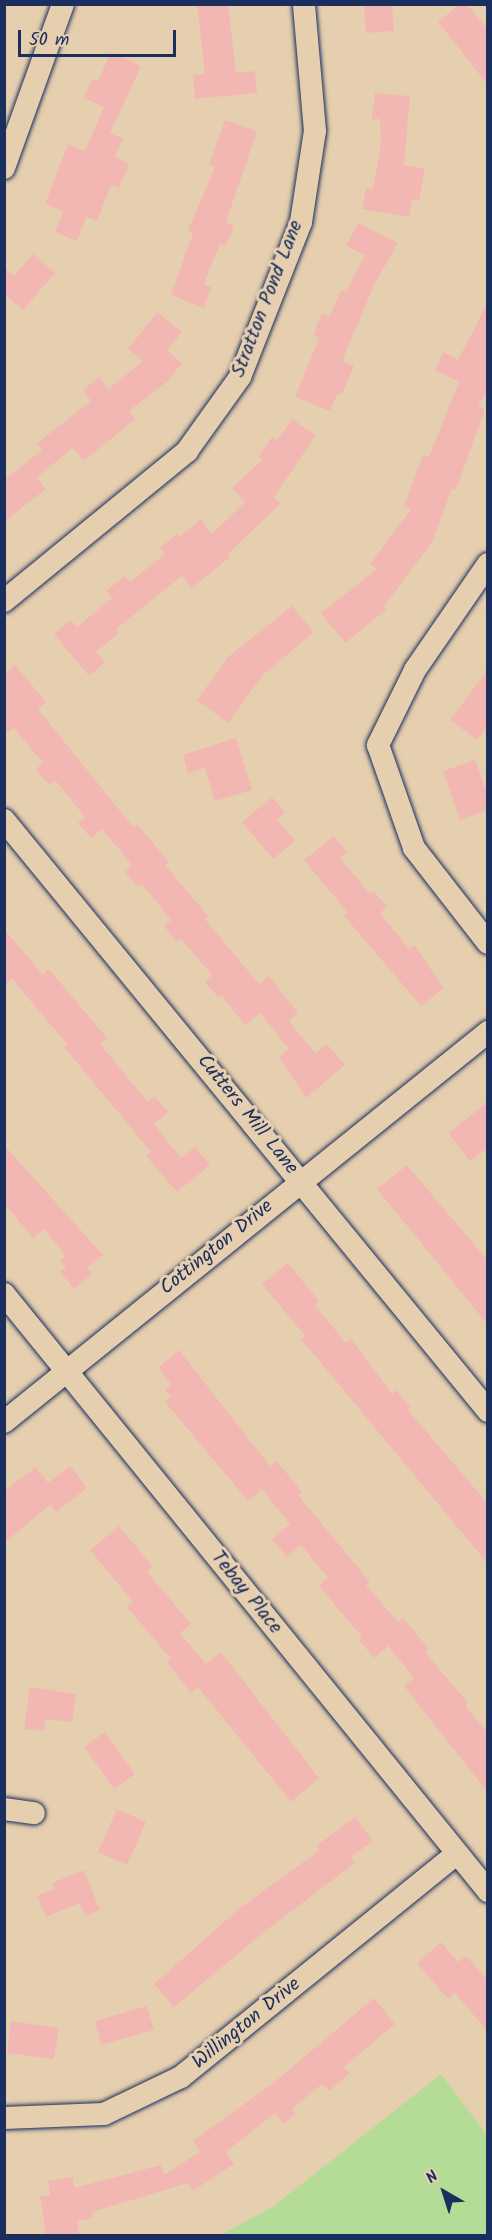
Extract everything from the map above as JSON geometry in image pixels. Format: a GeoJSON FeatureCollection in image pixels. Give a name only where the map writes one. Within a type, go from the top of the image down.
{"type":"FeatureCollection","features":[{"type":"Feature","properties":{"kind":"street"},"geometry":{"type":"LineString","coordinates":[[4,168],[63,4]]}},
{"type":"Feature","properties":{"kind":"street","name":"Stratton Pond Lane"},"geometry":{"type":"LineString","coordinates":[[4,601],[187,451],[240,377],[301,222],[315,131],[304,4]]}},
{"type":"Feature","properties":{"kind":"street"},"geometry":{"type":"LineString","coordinates":[[488,564],[415,670],[378,744],[414,848],[488,943]]}},
{"type":"Feature","properties":{"kind":"street","name":"Cutters Mill Lane"},"geometry":{"type":"LineString","coordinates":[[4,820],[301,1180],[488,1412]]}},
{"type":"Feature","properties":{"kind":"street","name":"Cottington Drive"},"geometry":{"type":"LineString","coordinates":[[4,1422],[301,1180],[488,1032]]}},
{"type":"Feature","properties":{"kind":"street","name":"Tebay Place"},"geometry":{"type":"LineString","coordinates":[[4,1294],[488,1891]]}},
{"type":"Feature","properties":{"kind":"street"},"geometry":{"type":"LineString","coordinates":[[4,1809],[34,1813]]}},
{"type":"Feature","properties":{"kind":"street","name":"Willington Drive"},"geometry":{"type":"LineString","coordinates":[[4,2118],[104,2114],[181,2077],[456,1854]]}},
{"type":"Feature","properties":{"kind":"green space"},"geometry":{"type":"Polygon","coordinates":[[[441,2074],[487,2135],[487,2235],[221,2235],[274,2206],[441,2074]]]}},
{"type":"Feature","properties":{"kind":"building"},"geometry":{"type":"Polygon","coordinates":[[[197,4],[228,4],[236,73],[255,71],[257,93],[195,99],[193,75],[205,74],[197,4]]]}},
{"type":"Feature","properties":{"kind":"building"},"geometry":{"type":"Polygon","coordinates":[[[364,4],[392,4],[394,31],[366,33],[364,4]]]}},
{"type":"Feature","properties":{"kind":"building"},"geometry":{"type":"Polygon","coordinates":[[[460,4],[467,4],[488,30],[488,85],[438,22],[460,4]]]}},
{"type":"Feature","properties":{"kind":"building"},"geometry":{"type":"Polygon","coordinates":[[[111,52],[141,66],[110,133],[123,139],[115,157],[129,164],[119,188],[111,185],[97,221],[86,217],[77,241],[55,232],[63,211],[45,204],[68,144],[85,151],[104,107],[84,98],[92,79],[98,81],[111,52]]]}},
{"type":"Feature","properties":{"kind":"building"},"geometry":{"type":"Polygon","coordinates":[[[375,93],[410,96],[404,165],[425,169],[419,201],[412,200],[409,217],[362,209],[366,188],[373,189],[381,144],[380,119],[372,119],[375,93]]]}},
{"type":"Feature","properties":{"kind":"building"},"geometry":{"type":"Polygon","coordinates":[[[225,120],[257,131],[226,222],[234,226],[226,246],[220,244],[204,284],[211,287],[204,308],[171,295],[193,233],[188,230],[215,167],[209,165],[225,120]]]}},
{"type":"Feature","properties":{"kind":"building"},"geometry":{"type":"Polygon","coordinates":[[[358,223],[398,243],[375,283],[342,361],[354,366],[342,394],[338,393],[330,411],[295,397],[319,338],[313,335],[322,313],[330,316],[341,290],[346,292],[365,255],[346,246],[358,223]]]}},
{"type":"Feature","properties":{"kind":"building"},"geometry":{"type":"Polygon","coordinates":[[[33,254],[55,273],[23,310],[4,294],[4,267],[14,276],[33,254]]]}},
{"type":"Feature","properties":{"kind":"building"},"geometry":{"type":"Polygon","coordinates":[[[488,302],[488,389],[478,406],[485,409],[456,490],[452,489],[432,542],[384,606],[387,609],[345,643],[321,613],[377,569],[370,564],[411,509],[404,506],[423,455],[429,457],[459,382],[435,370],[443,352],[458,360],[488,302]]]}},
{"type":"Feature","properties":{"kind":"building"},"geometry":{"type":"Polygon","coordinates":[[[157,312],[182,332],[167,350],[182,363],[168,381],[129,411],[135,419],[84,461],[73,448],[37,477],[46,489],[4,522],[4,480],[42,450],[37,443],[91,401],[83,390],[99,377],[108,389],[143,361],[128,349],[157,312]]]}},
{"type":"Feature","properties":{"kind":"building"},"geometry":{"type":"Polygon","coordinates":[[[292,419],[316,435],[274,497],[280,504],[228,554],[230,557],[192,588],[182,576],[116,629],[119,633],[96,652],[105,662],[89,676],[54,634],[71,620],[77,627],[112,598],[106,591],[125,576],[130,582],[165,554],[160,548],[177,534],[179,537],[201,519],[212,534],[245,502],[232,488],[263,459],[258,457],[272,437],[277,440],[292,419]]]}},
{"type":"Feature","properties":{"kind":"building"},"geometry":{"type":"Polygon","coordinates":[[[292,606],[314,632],[263,675],[228,723],[197,700],[229,656],[292,606]]]}},
{"type":"Feature","properties":{"kind":"building"},"geometry":{"type":"Polygon","coordinates":[[[15,665],[46,702],[38,709],[133,827],[137,824],[169,862],[165,865],[208,916],[205,919],[259,984],[269,976],[298,1013],[289,1021],[315,1053],[327,1044],[345,1065],[306,1098],[279,1057],[289,1049],[260,1013],[245,1025],[221,995],[218,997],[205,982],[212,975],[181,939],[177,942],[164,926],[171,920],[142,884],[138,887],[125,872],[132,865],[102,829],[91,838],[78,823],[85,817],[55,780],[49,785],[36,769],[43,763],[14,728],[4,736],[4,674],[15,665]]]}},
{"type":"Feature","properties":{"kind":"building"},"geometry":{"type":"Polygon","coordinates":[[[488,669],[488,726],[477,740],[450,720],[488,669]]]}},
{"type":"Feature","properties":{"kind":"building"},"geometry":{"type":"Polygon","coordinates":[[[236,738],[252,790],[215,801],[205,768],[188,773],[183,755],[236,738]]]}},
{"type":"Feature","properties":{"kind":"building"},"geometry":{"type":"Polygon","coordinates":[[[475,760],[488,796],[488,810],[460,820],[443,771],[475,760]]]}},
{"type":"Feature","properties":{"kind":"building"},"geometry":{"type":"Polygon","coordinates":[[[272,797],[285,813],[277,819],[295,841],[273,859],[242,822],[272,797]]]}},
{"type":"Feature","properties":{"kind":"building"},"geometry":{"type":"Polygon","coordinates":[[[334,836],[347,852],[340,858],[370,894],[374,891],[387,907],[380,913],[409,949],[414,945],[444,988],[421,1006],[344,916],[348,913],[304,860],[334,836]]]}},
{"type":"Feature","properties":{"kind":"building"},"geometry":{"type":"Polygon","coordinates":[[[4,929],[43,975],[49,969],[107,1038],[100,1044],[148,1102],[155,1096],[168,1112],[154,1124],[181,1158],[195,1147],[210,1165],[177,1192],[146,1156],[151,1152],[64,1047],[67,1044],[12,979],[4,985],[4,929]]]}},
{"type":"Feature","properties":{"kind":"building"},"geometry":{"type":"Polygon","coordinates":[[[488,1102],[488,1148],[470,1161],[448,1133],[488,1102]]]}},
{"type":"Feature","properties":{"kind":"building"},"geometry":{"type":"Polygon","coordinates":[[[4,1145],[103,1255],[87,1268],[92,1274],[74,1289],[60,1272],[66,1267],[60,1261],[66,1256],[44,1229],[33,1238],[4,1203],[4,1145]]]}},
{"type":"Feature","properties":{"kind":"building"},"geometry":{"type":"Polygon","coordinates":[[[407,1165],[488,1261],[488,1325],[377,1189],[407,1165]]]}},
{"type":"Feature","properties":{"kind":"building"},"geometry":{"type":"Polygon","coordinates":[[[288,1263],[319,1301],[315,1305],[346,1343],[351,1339],[392,1394],[396,1390],[411,1408],[408,1410],[488,1504],[488,1564],[301,1339],[305,1336],[262,1284],[288,1263]]]}},
{"type":"Feature","properties":{"kind":"building"},"geometry":{"type":"Polygon","coordinates":[[[179,1350],[270,1466],[277,1461],[302,1492],[298,1495],[370,1582],[366,1585],[398,1622],[403,1618],[429,1649],[425,1652],[468,1703],[465,1706],[488,1733],[488,1793],[404,1686],[414,1678],[388,1646],[374,1658],[359,1640],[362,1637],[319,1586],[328,1578],[301,1545],[287,1557],[272,1539],[290,1524],[262,1489],[248,1501],[165,1402],[171,1397],[165,1390],[171,1384],[158,1368],[179,1350]]]}},
{"type":"Feature","properties":{"kind":"building"},"geometry":{"type":"Polygon","coordinates":[[[70,1466],[87,1488],[56,1512],[50,1505],[4,1543],[4,1491],[36,1467],[48,1483],[70,1466]]]}},
{"type":"Feature","properties":{"kind":"building"},"geometry":{"type":"Polygon","coordinates":[[[119,1526],[153,1567],[147,1572],[191,1624],[180,1633],[206,1664],[221,1652],[319,1778],[291,1802],[198,1687],[191,1693],[167,1662],[171,1659],[127,1607],[133,1602],[90,1550],[119,1526]]]}},
{"type":"Feature","properties":{"kind":"building"},"geometry":{"type":"Polygon","coordinates":[[[30,1687],[76,1694],[72,1722],[46,1719],[44,1731],[24,1729],[30,1687]]]}},
{"type":"Feature","properties":{"kind":"building"},"geometry":{"type":"Polygon","coordinates":[[[105,1732],[135,1774],[114,1789],[84,1747],[105,1732]]]}},
{"type":"Feature","properties":{"kind":"building"},"geometry":{"type":"Polygon","coordinates":[[[117,1809],[146,1822],[127,1865],[98,1852],[117,1809]]]}},
{"type":"Feature","properties":{"kind":"building"},"geometry":{"type":"Polygon","coordinates":[[[355,1817],[373,1841],[351,1857],[355,1863],[268,1929],[174,2007],[154,1984],[240,1908],[320,1850],[316,1846],[355,1817]]]}},
{"type":"Feature","properties":{"kind":"building"},"geometry":{"type":"Polygon","coordinates":[[[84,1870],[100,1910],[85,1916],[80,1903],[46,1917],[37,1896],[54,1889],[52,1883],[84,1870]]]}},
{"type":"Feature","properties":{"kind":"building"},"geometry":{"type":"Polygon","coordinates":[[[441,1942],[458,1962],[466,1956],[488,1980],[488,2032],[455,1993],[448,1999],[417,1963],[441,1942]]]}},
{"type":"Feature","properties":{"kind":"building"},"geometry":{"type":"Polygon","coordinates":[[[374,1998],[395,2024],[344,2067],[350,2073],[329,2091],[322,2084],[292,2109],[296,2114],[283,2124],[275,2113],[226,2152],[234,2164],[193,2191],[188,2183],[92,2212],[93,2218],[77,2221],[79,2234],[46,2235],[40,2196],[50,2195],[48,2181],[73,2177],[74,2188],[161,2165],[164,2175],[200,2152],[193,2141],[272,2084],[374,1998]]]}},
{"type":"Feature","properties":{"kind":"building"},"geometry":{"type":"Polygon","coordinates":[[[147,2006],[154,2030],[101,2045],[95,2021],[147,2006]]]}},
{"type":"Feature","properties":{"kind":"building"},"geometry":{"type":"Polygon","coordinates":[[[11,2021],[59,2028],[54,2059],[7,2053],[11,2021]]]}}]}
